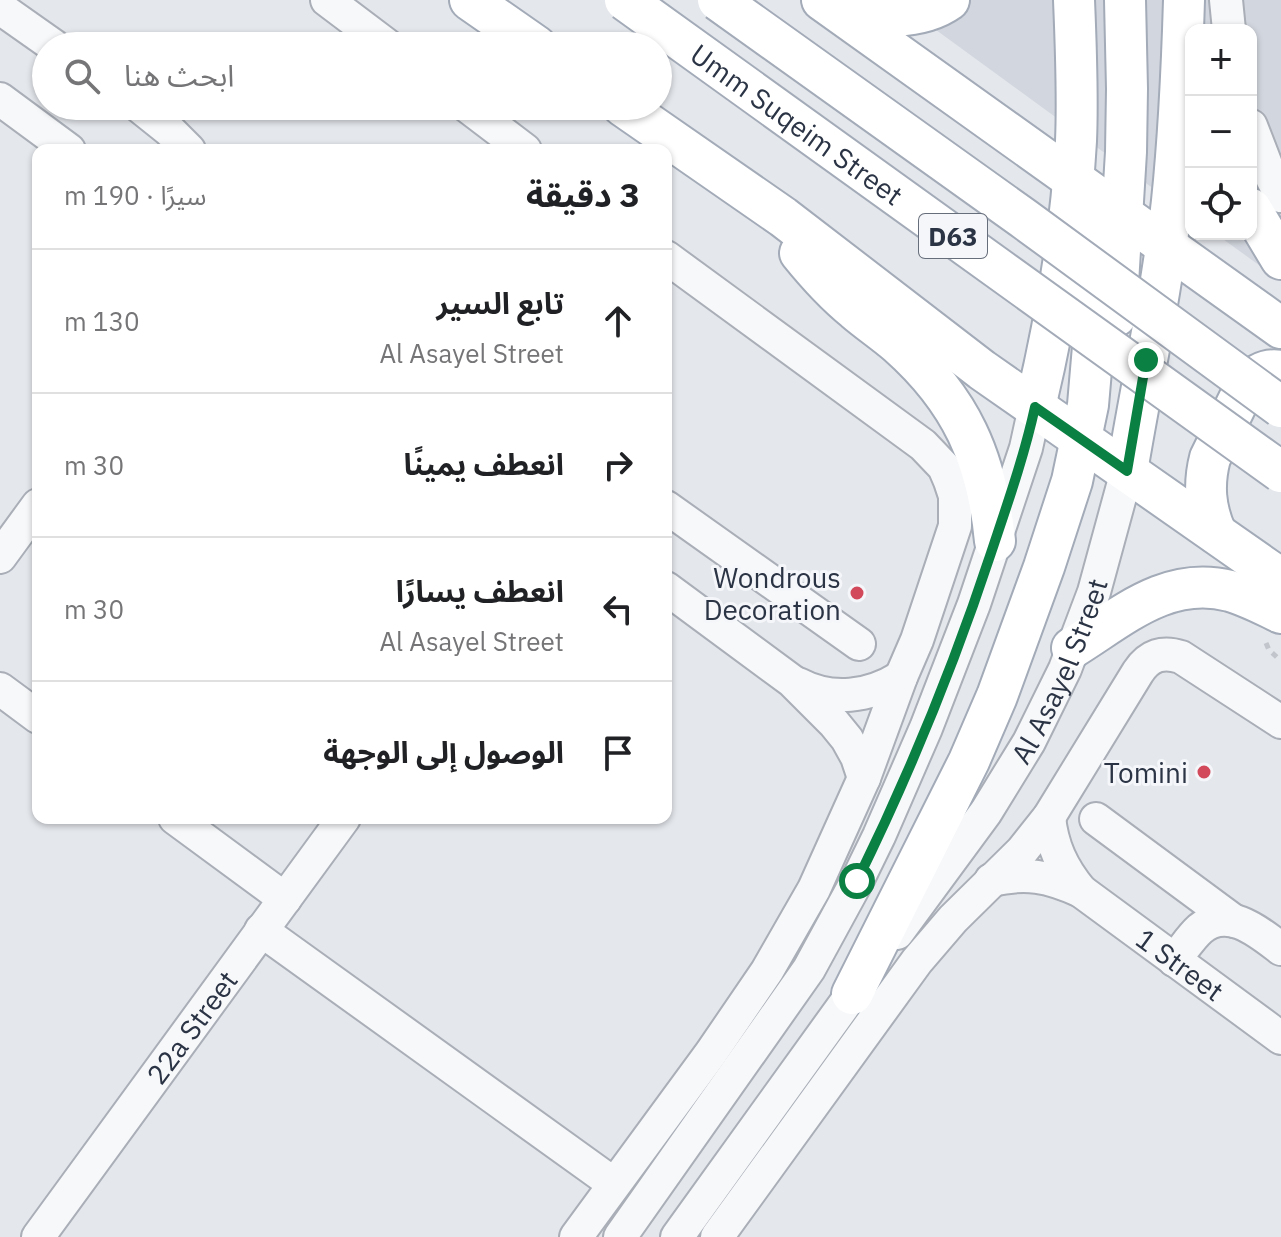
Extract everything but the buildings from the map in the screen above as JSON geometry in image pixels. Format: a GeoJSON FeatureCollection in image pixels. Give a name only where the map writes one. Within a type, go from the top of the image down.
{"type":"FeatureCollection","features":[{"type":"Feature","properties":{"kind":"main road"},"geometry":{"type":"LineString","coordinates":[[470,0],[516,32]]}},
{"type":"Feature","properties":{"kind":"main road","name":"Umm Suqeim Street"},"geometry":{"type":"LineString","coordinates":[[625,0],[669,32]]}},
{"type":"Feature","properties":{"kind":"main road","name":"Umm Suqeim Street"},"geometry":{"type":"LineString","coordinates":[[718,0],[1281,407]]}},
{"type":"Feature","properties":{"kind":"main road"},"geometry":{"type":"LineString","coordinates":[[824,1],[843,10],[880,16],[917,12],[949,0]]}},
{"type":"Feature","properties":{"kind":"main road"},"geometry":{"type":"LineString","coordinates":[[1035,407],[1053,332],[1065,256],[1076,140],[1074,0]]}},
{"type":"Feature","properties":{"kind":"main road"},"geometry":{"type":"LineString","coordinates":[[1125,0],[1127,89],[1116,348],[1127,471]]}},
{"type":"Feature","properties":{"kind":"main road","name":"Al Asayel Street"},"geometry":{"type":"LineString","coordinates":[[1127,471],[1172,201],[1179,127],[1184,0]]}},
{"type":"Feature","properties":{"kind":"main road"},"geometry":{"type":"LineString","coordinates":[[1205,0],[1208,24]]}},
{"type":"Feature","properties":{"kind":"main road"},"geometry":{"type":"LineString","coordinates":[[824,1],[1281,328]]}},
{"type":"Feature","properties":{"kind":"main road","name":"Umm Suqeim Street"},"geometry":{"type":"LineString","coordinates":[[672,34],[1281,472]]}},
{"type":"Feature","properties":{"kind":"main road"},"geometry":{"type":"LineString","coordinates":[[643,120],[783,217],[965,358],[1281,579]]}},
{"type":"Feature","properties":{"kind":"main road"},"geometry":{"type":"LineString","coordinates":[[852,994],[969,761],[997,696],[1072,481],[1088,405],[1093,360],[1093,282],[1086,230],[1072,179]]}},
{"type":"Feature","properties":{"kind":"main road"},"geometry":{"type":"LineString","coordinates":[[783,217],[794,244],[812,267],[832,289],[899,345],[952,406],[969,432],[987,483],[995,541]]}},
{"type":"Feature","properties":{"kind":"main road"},"geometry":{"type":"LineString","coordinates":[[1257,219],[1281,259]]}},
{"type":"Feature","properties":{"kind":"main road"},"geometry":{"type":"LineString","coordinates":[[1216,533],[1205,496],[1207,470],[1215,446],[1251,380],[1267,371],[1281,371]]}},
{"type":"Feature","properties":{"kind":"main road"},"geometry":{"type":"LineString","coordinates":[[1072,648],[1151,598],[1190,588],[1229,591],[1281,613]]}},
{"type":"Feature","properties":{"kind":"street"},"geometry":{"type":"LineString","coordinates":[[327,0],[369,32]]}},
{"type":"Feature","properties":{"kind":"street"},"geometry":{"type":"LineString","coordinates":[[1226,0],[1228,24]]}},
{"type":"Feature","properties":{"kind":"street"},"geometry":{"type":"LineString","coordinates":[[0,8],[34,32]]}},
{"type":"Feature","properties":{"kind":"street"},"geometry":{"type":"LineString","coordinates":[[0,99],[61,144]]}},
{"type":"Feature","properties":{"kind":"street"},"geometry":{"type":"LineString","coordinates":[[156,120],[183,144]]}},
{"type":"Feature","properties":{"kind":"street"},"geometry":{"type":"LineString","coordinates":[[485,120],[517,144]]}},
{"type":"Feature","properties":{"kind":"street"},"geometry":{"type":"LineString","coordinates":[[1257,142],[1281,196]]}},
{"type":"Feature","properties":{"kind":"street"},"geometry":{"type":"LineString","coordinates":[[620,1237],[725,1062],[767,971],[814,889],[864,778],[917,640],[955,526],[955,496],[944,467],[923,445],[672,261]]}},
{"type":"Feature","properties":{"kind":"street"},"geometry":{"type":"LineString","coordinates":[[576,1237],[614,1184],[809,969],[834,926],[874,847],[946,679],[1026,448],[1035,407]]}},
{"type":"Feature","properties":{"kind":"street","name":"Al Asayel Street"},"geometry":{"type":"LineString","coordinates":[[677,1237],[986,812],[1029,742],[1065,669],[1094,592],[1127,471]]}},
{"type":"Feature","properties":{"kind":"street"},"geometry":{"type":"LineString","coordinates":[[672,511],[859,644]]}},
{"type":"Feature","properties":{"kind":"street"},"geometry":{"type":"LineString","coordinates":[[0,557],[32,513]]}},
{"type":"Feature","properties":{"kind":"street"},"geometry":{"type":"LineString","coordinates":[[672,592],[806,689],[838,696],[871,692],[901,677]]}},
{"type":"Feature","properties":{"kind":"street"},"geometry":{"type":"LineString","coordinates":[[717,1237],[917,961],[953,919],[1022,851],[1049,817],[1142,665],[1155,656],[1173,654],[1181,657],[1281,722]]}},
{"type":"Feature","properties":{"kind":"street"},"geometry":{"type":"LineString","coordinates":[[792,681],[847,739],[864,778]]}},
{"type":"Feature","properties":{"kind":"street"},"geometry":{"type":"LineString","coordinates":[[0,689],[32,713]]}},
{"type":"Feature","properties":{"kind":"street","name":"1 Street"},"geometry":{"type":"LineString","coordinates":[[1049,817],[1055,849],[1081,891]]}},
{"type":"Feature","properties":{"kind":"street"},"geometry":{"type":"LineString","coordinates":[[1096,819],[1234,921],[1255,929],[1281,949]]}},
{"type":"Feature","properties":{"kind":"street"},"geometry":{"type":"LineString","coordinates":[[183,824],[285,899]]}},
{"type":"Feature","properties":{"kind":"street","name":"22a Street"},"geometry":{"type":"LineString","coordinates":[[38,1237],[340,824]]}},
{"type":"Feature","properties":{"kind":"street","name":"1 Street"},"geometry":{"type":"LineString","coordinates":[[991,880],[1009,876],[1046,877],[1081,891],[1281,1038]]}},
{"type":"Feature","properties":{"kind":"street"},"geometry":{"type":"LineString","coordinates":[[1174,960],[1201,928],[1212,922],[1234,921]]}},
{"type":"Feature","properties":{"kind":"street"},"geometry":{"type":"LineString","coordinates":[[261,930],[614,1184]]}},
{"type":"Feature","properties":{"kind":"shaded area"},"geometry":{"type":"Polygon","coordinates":[[[895,0],[1281,0],[1281,281],[1224,240],[1257,240],[1257,24],[1185,24],[1185,212],[895,0]]]}},
{"type":"Feature","properties":{"kind":"place","name":"Wondrous Decoration"},"geometry":{"type":"Point","coordinates":[857,593]}},
{"type":"Feature","properties":{"kind":"place","name":"Tomini"},"geometry":{"type":"Point","coordinates":[1204,772]}},
{"type":"Feature","properties":{"kind":"route"},"geometry":{"type":"LineString","coordinates":[[857,881],[951,666],[1026,448],[1035,407],[1127,471],[1146,360]]}}]}
